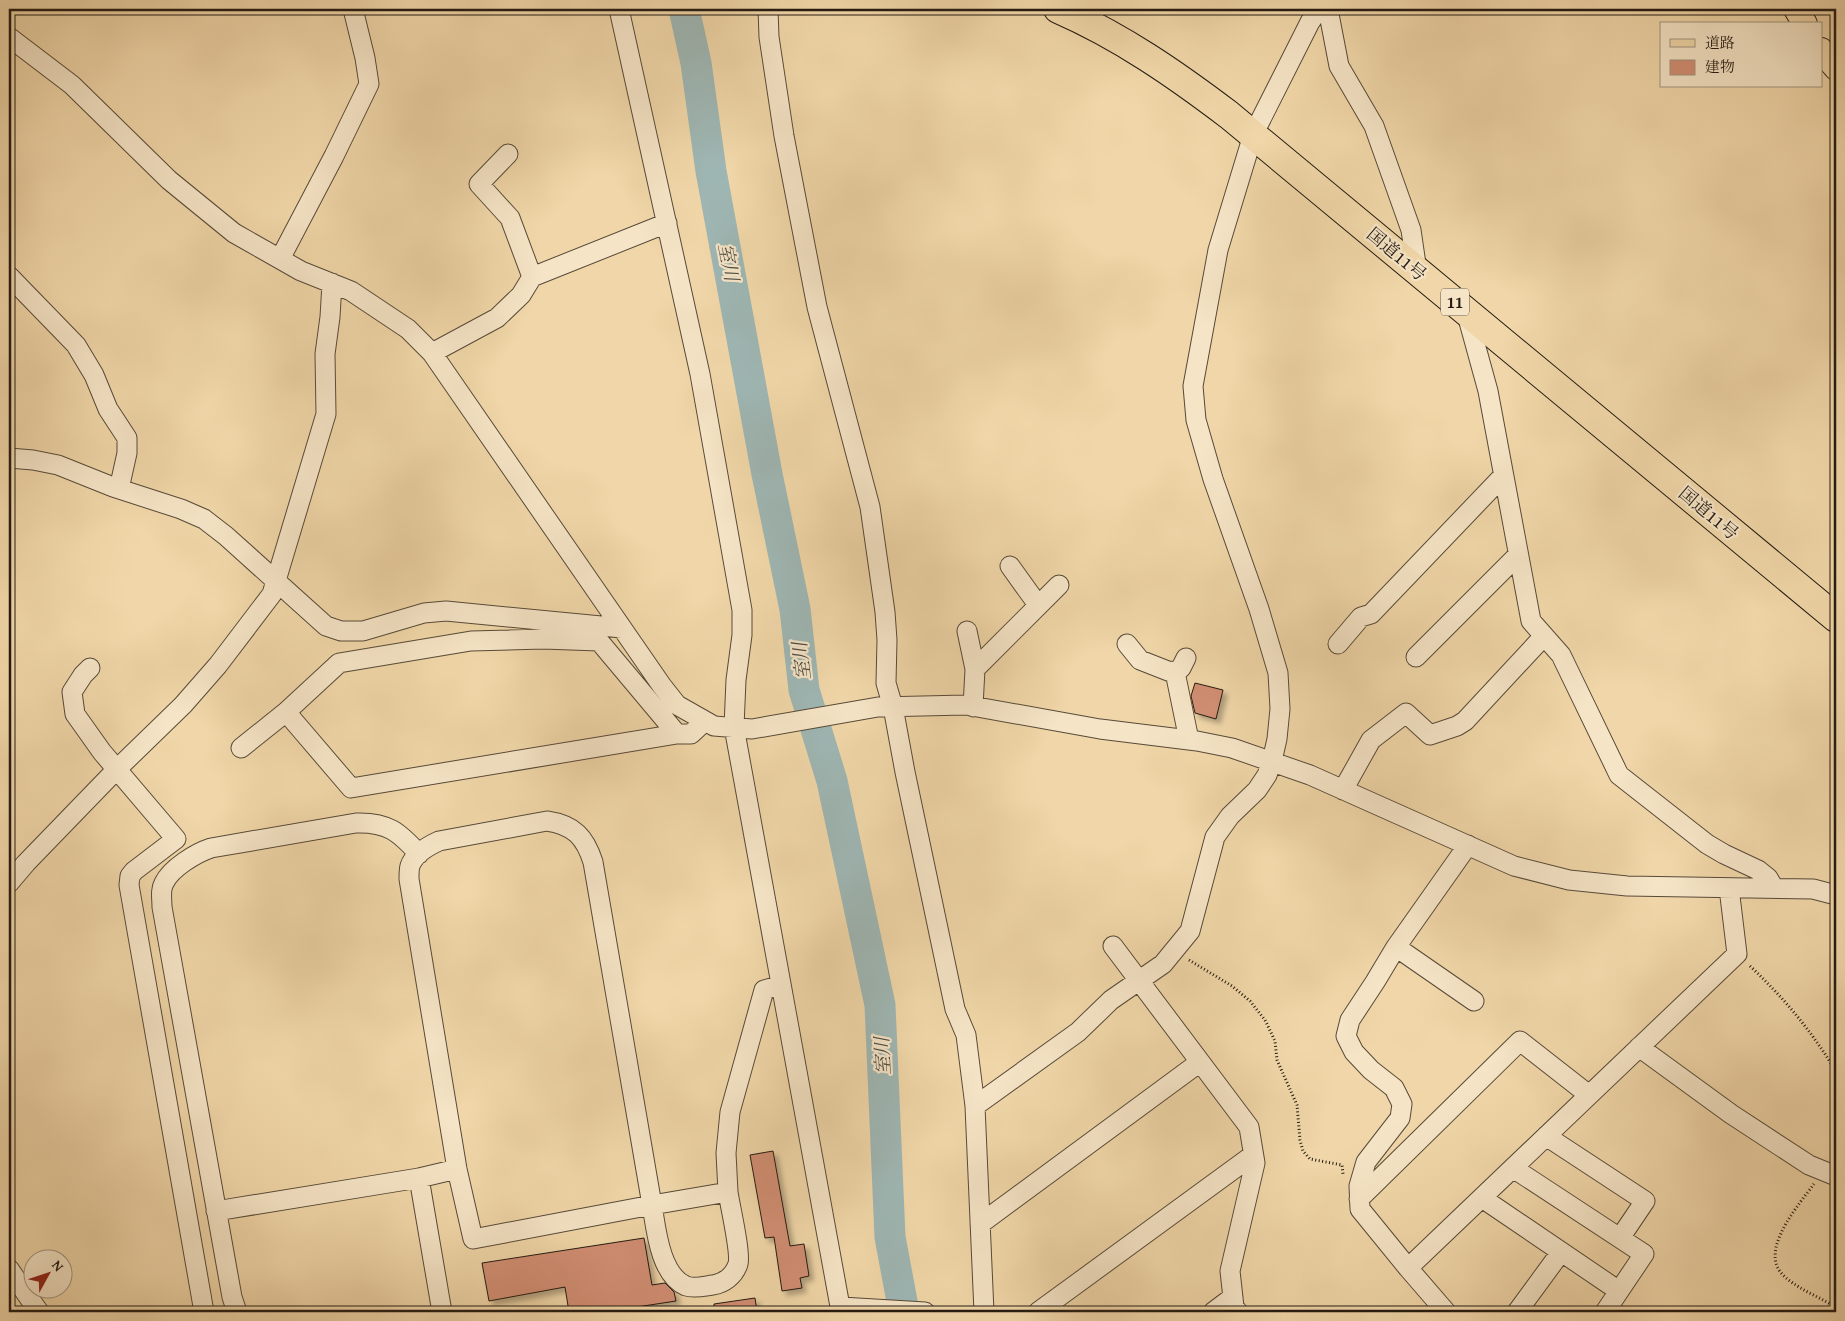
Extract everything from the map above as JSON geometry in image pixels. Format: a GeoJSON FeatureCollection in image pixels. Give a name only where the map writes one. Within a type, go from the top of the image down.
{"type":"FeatureCollection","features":[{"type":"Feature","properties":{"kind":"highway","name":"国道11号"},"geometry":{"type":"LineString","coordinates":[[1058,9],[1125,43],[1180,78],[1253,135],[1836,618]]}},
{"type":"Feature","properties":{"kind":"main road"},"geometry":{"type":"LineString","coordinates":[[1796,9],[1804,22]]}},
{"type":"Feature","properties":{"kind":"main road"},"geometry":{"type":"LineString","coordinates":[[1822,51],[1836,68]]}},
{"type":"Feature","properties":{"kind":"street"},"geometry":{"type":"LineString","coordinates":[[280,259],[369,84],[365,58],[353,9]]}},
{"type":"Feature","properties":{"kind":"street"},"geometry":{"type":"LineString","coordinates":[[619,9],[700,374],[742,610],[742,634],[736,680],[781,985],[847,1309],[925,1312]]}},
{"type":"Feature","properties":{"kind":"street"},"geometry":{"type":"LineString","coordinates":[[768,9],[769,37],[784,136],[816,307],[870,507],[879,562],[886,631],[886,707],[905,772],[955,1009],[966,1035],[975,1106],[984,1312]]}},
{"type":"Feature","properties":{"kind":"street"},"geometry":{"type":"LineString","coordinates":[[975,1106],[1078,1032],[1111,1000],[1163,964],[1190,931],[1215,837],[1230,816],[1257,790],[1272,761],[1278,738],[1280,709],[1278,673],[1259,609],[1210,471],[1196,420],[1193,386],[1218,250],[1253,135],[1310,22],[1319,9]]}},
{"type":"Feature","properties":{"kind":"street"},"geometry":{"type":"LineString","coordinates":[[1328,9],[1339,66],[1374,126],[1411,230],[1417,271]]}},
{"type":"Feature","properties":{"kind":"street"},"geometry":{"type":"LineString","coordinates":[[9,37],[72,85],[169,180],[234,233],[301,271],[351,291],[408,329],[432,352],[662,686],[678,705],[714,726],[743,728],[886,707],[944,704],[973,707],[1100,729],[1189,740],[1232,748],[1272,761],[1343,790],[1514,866],[1569,880],[1627,886],[1813,889],[1836,895]]}},
{"type":"Feature","properties":{"kind":"street"},"geometry":{"type":"LineString","coordinates":[[508,154],[479,184],[510,218],[532,277]]}},
{"type":"Feature","properties":{"kind":"street"},"geometry":{"type":"LineString","coordinates":[[432,352],[497,318],[521,295],[532,277],[667,223]]}},
{"type":"Feature","properties":{"kind":"street"},"geometry":{"type":"LineString","coordinates":[[9,276],[76,345],[94,375],[108,409],[127,438],[127,453],[119,489]]}},
{"type":"Feature","properties":{"kind":"street"},"geometry":{"type":"LineString","coordinates":[[9,883],[117,769],[183,705],[218,665],[272,594],[326,414],[325,354],[332,283]]}},
{"type":"Feature","properties":{"kind":"street"},"geometry":{"type":"LineString","coordinates":[[1466,311],[1488,392],[1531,621],[1561,655],[1619,775],[1707,844],[1758,870],[1768,878],[1774,888]]}},
{"type":"Feature","properties":{"kind":"street"},"geometry":{"type":"LineString","coordinates":[[9,458],[58,465],[204,519],[226,536],[326,626],[341,631],[363,631],[424,613],[446,612],[622,628]]}},
{"type":"Feature","properties":{"kind":"street"},"geometry":{"type":"LineString","coordinates":[[1338,644],[1361,617],[1371,614],[1503,476]]}},
{"type":"Feature","properties":{"kind":"street"},"geometry":{"type":"LineString","coordinates":[[1416,657],[1518,555]]}},
{"type":"Feature","properties":{"kind":"street"},"geometry":{"type":"LineString","coordinates":[[1010,566],[1038,605]]}},
{"type":"Feature","properties":{"kind":"street"},"geometry":{"type":"LineString","coordinates":[[975,668],[1059,585]]}},
{"type":"Feature","properties":{"kind":"street"},"geometry":{"type":"LineString","coordinates":[[967,631],[975,668],[973,707]]}},
{"type":"Feature","properties":{"kind":"street"},"geometry":{"type":"LineString","coordinates":[[1343,790],[1371,740],[1406,713],[1430,734],[1457,726],[1465,721],[1544,636]]}},
{"type":"Feature","properties":{"kind":"street"},"geometry":{"type":"LineString","coordinates":[[241,748],[286,712],[339,663],[471,641],[543,639],[599,641],[676,734]]}},
{"type":"Feature","properties":{"kind":"street"},"geometry":{"type":"LineString","coordinates":[[1127,644],[1140,660],[1168,672],[1180,665],[1189,740]]}},
{"type":"Feature","properties":{"kind":"street"},"geometry":{"type":"LineString","coordinates":[[90,668],[72,692],[75,714],[117,769],[176,839],[134,871],[130,876],[128,885],[204,1312]]}},
{"type":"Feature","properties":{"kind":"street"},"geometry":{"type":"LineString","coordinates":[[286,712],[351,788],[676,734],[691,734],[705,721]]}},
{"type":"Feature","properties":{"kind":"street"},"geometry":{"type":"LineString","coordinates":[[728,1192],[652,1204],[473,1239],[457,1169],[409,879],[410,865],[428,845],[438,841],[547,821],[561,823],[572,829],[581,837],[589,849],[593,862],[652,1204],[658,1243],[664,1263],[676,1278],[686,1286],[695,1288],[721,1283],[730,1278],[738,1263],[737,1244],[728,1192],[726,1153],[730,1112],[764,990],[781,985]]}},
{"type":"Feature","properties":{"kind":"street"},"geometry":{"type":"LineString","coordinates":[[237,1312],[232,1297],[162,907],[164,883],[172,873],[196,853],[211,848],[356,823],[368,822],[397,831],[418,854]]}},
{"type":"Feature","properties":{"kind":"street"},"geometry":{"type":"LineString","coordinates":[[1436,1309],[1408,1268],[1360,1209],[1359,1186],[1366,1162],[1400,1118],[1402,1104],[1394,1088],[1354,1052],[1346,1036],[1350,1020],[1396,947],[1468,845]]}},
{"type":"Feature","properties":{"kind":"street"},"geometry":{"type":"LineString","coordinates":[[1408,1268],[1737,954],[1729,888]]}},
{"type":"Feature","properties":{"kind":"street"},"geometry":{"type":"LineString","coordinates":[[1112,946],[1249,1128],[1255,1164],[1230,1271],[1235,1305],[1213,1312]]}},
{"type":"Feature","properties":{"kind":"street"},"geometry":{"type":"LineString","coordinates":[[1396,947],[1474,1001]]}},
{"type":"Feature","properties":{"kind":"street"},"geometry":{"type":"LineString","coordinates":[[1359,1199],[1520,1041],[1589,1095]]}},
{"type":"Feature","properties":{"kind":"street"},"geometry":{"type":"LineString","coordinates":[[1640,1047],[1731,1114],[1809,1165],[1830,1173]]}},
{"type":"Feature","properties":{"kind":"street"},"geometry":{"type":"LineString","coordinates":[[980,1224],[1200,1062]]}},
{"type":"Feature","properties":{"kind":"street"},"geometry":{"type":"LineString","coordinates":[[1546,1136],[1645,1201],[1620,1238]]}},
{"type":"Feature","properties":{"kind":"street"},"geometry":{"type":"LineString","coordinates":[[1038,1312],[1253,1155]]}},
{"type":"Feature","properties":{"kind":"street"},"geometry":{"type":"LineString","coordinates":[[1513,1168],[1644,1254],[1605,1312]]}},
{"type":"Feature","properties":{"kind":"street"},"geometry":{"type":"LineString","coordinates":[[216,1210],[419,1178],[457,1169]]}},
{"type":"Feature","properties":{"kind":"street"},"geometry":{"type":"LineString","coordinates":[[419,1178],[442,1312]]}},
{"type":"Feature","properties":{"kind":"street"},"geometry":{"type":"LineString","coordinates":[[1482,1198],[1620,1291]]}},
{"type":"Feature","properties":{"kind":"street"},"geometry":{"type":"LineString","coordinates":[[1517,1312],[1561,1252]]}},
{"type":"Feature","properties":{"kind":"street"},"geometry":{"type":"LineString","coordinates":[[9,1269],[39,1312]]}},
{"type":"Feature","properties":{"kind":"path"},"geometry":{"type":"LineString","coordinates":[[1173,951],[1232,986],[1250,1000],[1265,1020],[1275,1041],[1277,1060],[1297,1105],[1300,1140],[1303,1151],[1310,1159],[1342,1165],[1343,1174]]}},
{"type":"Feature","properties":{"kind":"path"},"geometry":{"type":"LineString","coordinates":[[1737,954],[1798,1015],[1832,1065]]}},
{"type":"Feature","properties":{"kind":"path"},"geometry":{"type":"LineString","coordinates":[[1830,1173],[1788,1220],[1780,1236],[1776,1254],[1776,1266],[1783,1275],[1810,1294],[1836,1308]]}},
{"type":"Feature","properties":{"kind":"building"},"geometry":{"type":"Polygon","coordinates":[[[1195,683],[1223,690],[1216,719],[1195,713],[1191,696],[1195,683]]]}},
{"type":"Feature","properties":{"kind":"building"},"geometry":{"type":"Polygon","coordinates":[[[773,1151],[790,1246],[804,1244],[809,1276],[800,1278],[802,1288],[782,1291],[774,1237],[765,1238],[750,1155],[773,1151]]]}},
{"type":"Feature","properties":{"kind":"building"},"geometry":{"type":"Polygon","coordinates":[[[644,1238],[652,1285],[665,1283],[674,1292],[676,1301],[604,1312],[569,1312],[565,1287],[489,1301],[482,1263],[644,1238]]]}},
{"type":"Feature","properties":{"kind":"building"},"geometry":{"type":"Polygon","coordinates":[[[755,1298],[757,1312],[714,1312],[714,1304],[755,1298]]]}},
{"type":"Feature","properties":{"kind":"waterway","name":"室川"},"geometry":{"type":"LineString","coordinates":[[684,9],[696,63],[711,171],[767,474],[795,609],[804,690],[832,781],[880,1005],[890,1237],[904,1312]]}}]}
